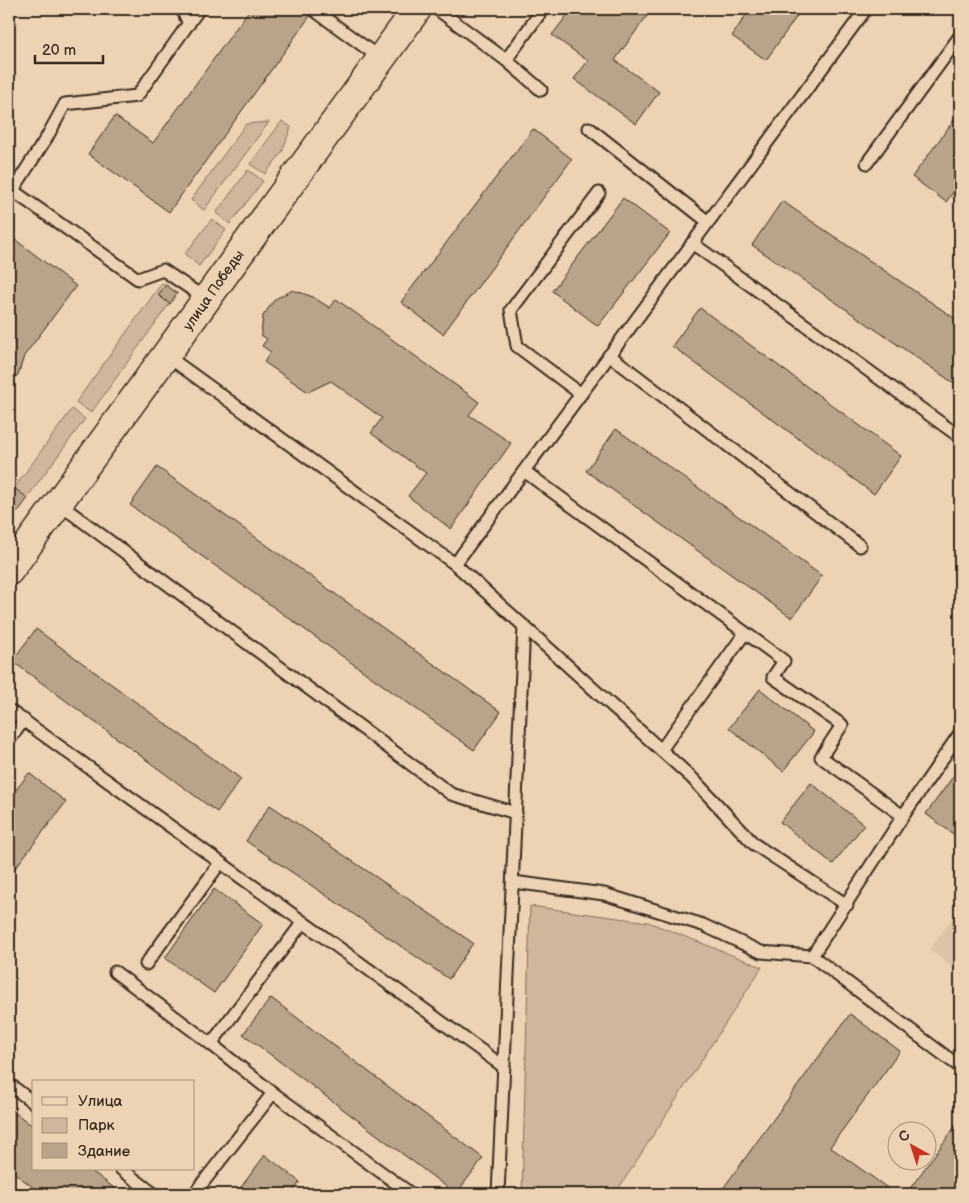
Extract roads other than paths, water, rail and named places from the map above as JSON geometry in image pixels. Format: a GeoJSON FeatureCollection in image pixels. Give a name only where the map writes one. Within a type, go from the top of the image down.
{"type":"FeatureCollection","features":[{"type":"Feature","properties":{"kind":"main road","name":"улица Победы"},"geometry":{"type":"LineString","coordinates":[[12,560],[58,503],[167,356],[380,58],[408,12]]}},
{"type":"Feature","properties":{"kind":"lane"},"geometry":{"type":"LineString","coordinates":[[182,9],[189,24]]}},
{"type":"Feature","properties":{"kind":"lane"},"geometry":{"type":"LineString","coordinates":[[199,9],[137,96],[65,104],[47,137],[11,189],[138,279],[162,270],[206,300]]}},
{"type":"Feature","properties":{"kind":"lane"},"geometry":{"type":"LineString","coordinates":[[437,9],[506,60],[541,90]]}},
{"type":"Feature","properties":{"kind":"lane"},"geometry":{"type":"LineString","coordinates":[[506,60],[543,9]]}},
{"type":"Feature","properties":{"kind":"lane"},"geometry":{"type":"LineString","coordinates":[[455,564],[707,221],[866,9]]}},
{"type":"Feature","properties":{"kind":"lane"},"geometry":{"type":"LineString","coordinates":[[314,10],[380,58]]}},
{"type":"Feature","properties":{"kind":"lane"},"geometry":{"type":"LineString","coordinates":[[867,163],[960,36]]}},
{"type":"Feature","properties":{"kind":"lane"},"geometry":{"type":"LineString","coordinates":[[589,128],[707,221]]}},
{"type":"Feature","properties":{"kind":"lane"},"geometry":{"type":"LineString","coordinates":[[581,394],[517,346],[511,310],[600,193]]}},
{"type":"Feature","properties":{"kind":"lane"},"geometry":{"type":"LineString","coordinates":[[692,243],[960,437]]}},
{"type":"Feature","properties":{"kind":"lane"},"geometry":{"type":"LineString","coordinates":[[610,355],[860,546]]}},
{"type":"Feature","properties":{"kind":"lane"},"geometry":{"type":"LineString","coordinates":[[167,356],[455,564],[692,778],[754,844],[847,905]]}},
{"type":"Feature","properties":{"kind":"lane"},"geometry":{"type":"LineString","coordinates":[[524,471],[784,661],[773,677],[842,724],[821,757],[903,816]]}},
{"type":"Feature","properties":{"kind":"lane"},"geometry":{"type":"LineString","coordinates":[[58,503],[451,794],[516,813]]}},
{"type":"Feature","properties":{"kind":"lane"},"geometry":{"type":"LineString","coordinates":[[498,1194],[524,626]]}},
{"type":"Feature","properties":{"kind":"lane"},"geometry":{"type":"LineString","coordinates":[[660,750],[745,633]]}},
{"type":"Feature","properties":{"kind":"lane"},"geometry":{"type":"LineString","coordinates":[[9,710],[504,1067]]}},
{"type":"Feature","properties":{"kind":"lane"},"geometry":{"type":"LineString","coordinates":[[9,740],[24,720]]}},
{"type":"Feature","properties":{"kind":"lane"},"geometry":{"type":"LineString","coordinates":[[812,956],[847,905],[903,816],[960,733]]}},
{"type":"Feature","properties":{"kind":"lane"},"geometry":{"type":"LineString","coordinates":[[146,964],[220,863]]}},
{"type":"Feature","properties":{"kind":"lane"},"geometry":{"type":"LineString","coordinates":[[513,882],[604,894],[703,925],[762,952],[812,956],[960,1067]]}},
{"type":"Feature","properties":{"kind":"lane"},"geometry":{"type":"LineString","coordinates":[[211,1044],[303,922]]}},
{"type":"Feature","properties":{"kind":"lane"},"geometry":{"type":"LineString","coordinates":[[115,972],[411,1194]]}},
{"type":"Feature","properties":{"kind":"lane"},"geometry":{"type":"LineString","coordinates":[[9,1084],[32,1101]]}},
{"type":"Feature","properties":{"kind":"lane"},"geometry":{"type":"LineString","coordinates":[[194,1194],[273,1092]]}},
{"type":"Feature","properties":{"kind":"lane"},"geometry":{"type":"LineString","coordinates":[[122,1170],[154,1194]]}}]}
